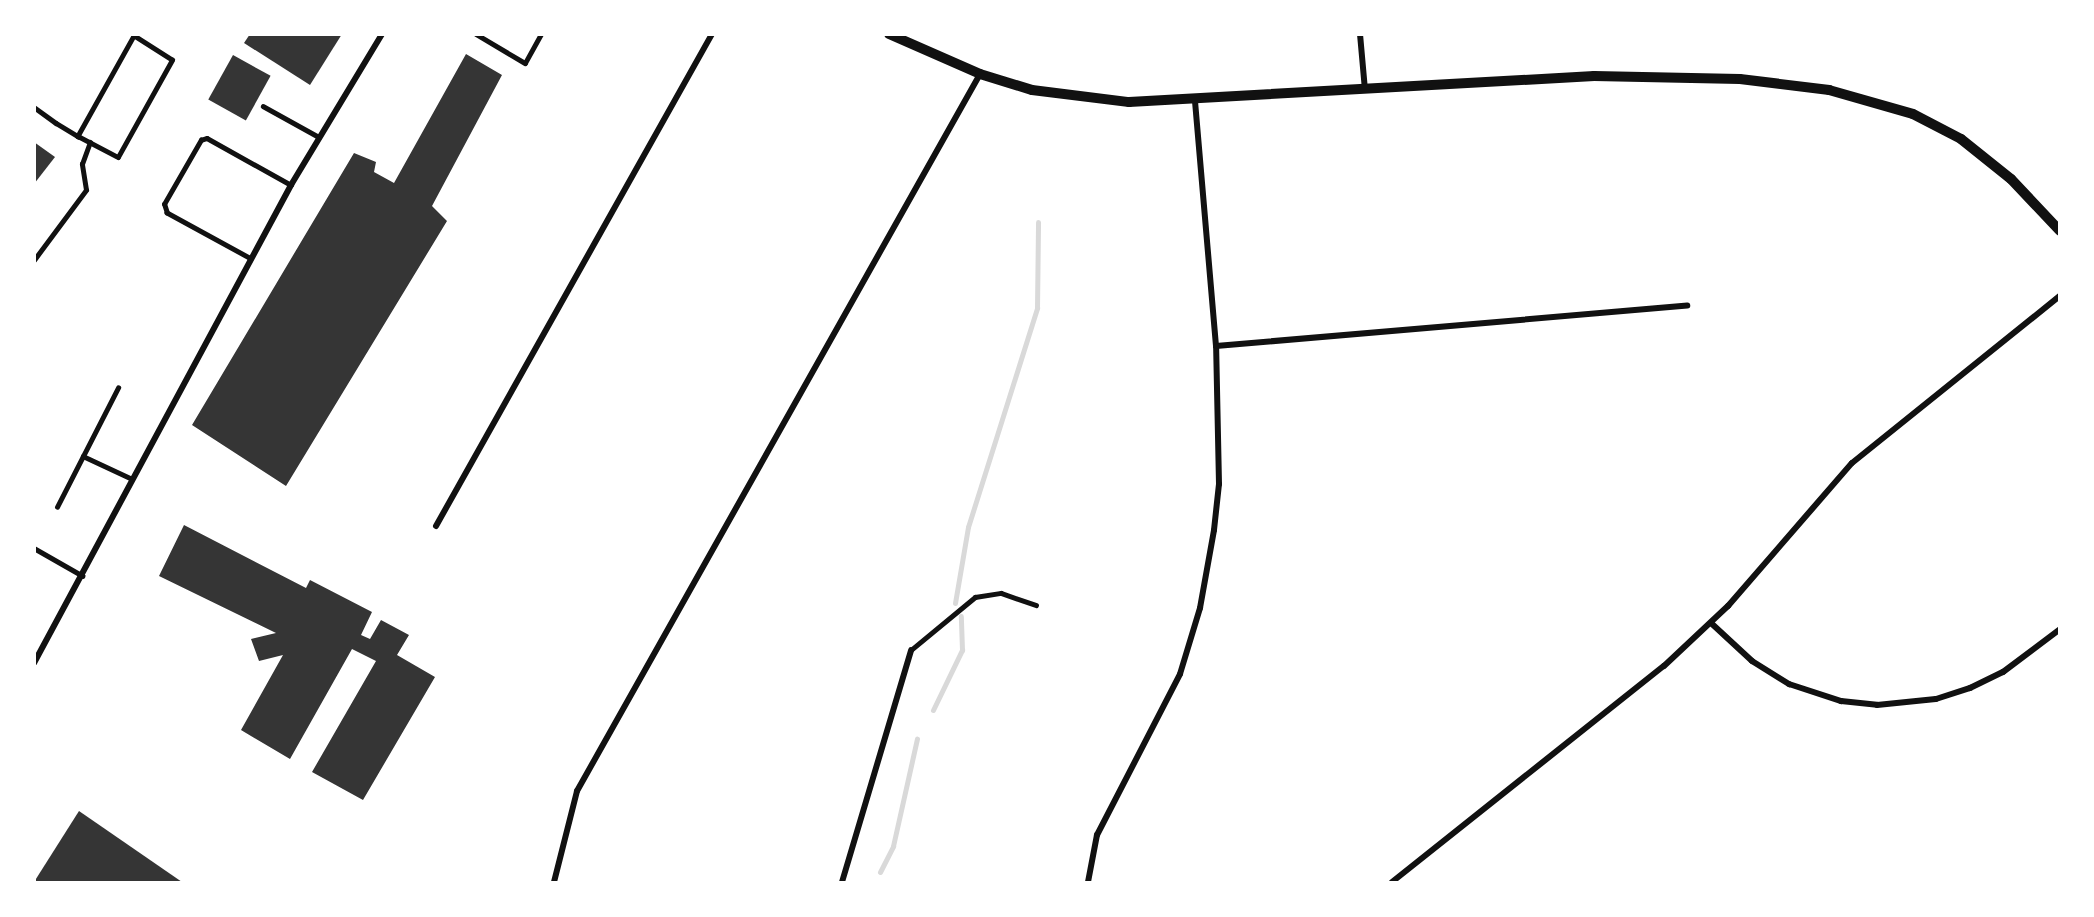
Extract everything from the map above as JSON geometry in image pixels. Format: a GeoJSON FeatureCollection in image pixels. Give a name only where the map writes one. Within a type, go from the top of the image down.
{"type":"FeatureCollection","features":[{"type":"Feature","properties":{"kind":"street"},"geometry":{"type":"LineString","coordinates":[[34,663],[83,576],[132,479],[291,185],[382,34]]}},
{"type":"Feature","properties":{"kind":"street"},"geometry":{"type":"LineString","coordinates":[[436,526],[711,34]]}},
{"type":"Feature","properties":{"kind":"street"},"geometry":{"type":"LineString","coordinates":[[889,34],[980,74],[1079,98],[1195,102],[1594,76],[1740,79],[1854,94],[1913,114],[1960,139],[2011,179],[2060,231]]}},
{"type":"Feature","properties":{"kind":"street"},"geometry":{"type":"LineString","coordinates":[[1360,34],[1365,90]]}},
{"type":"Feature","properties":{"kind":"street"},"geometry":{"type":"LineString","coordinates":[[554,882],[577,791],[980,74]]}},
{"type":"Feature","properties":{"kind":"street"},"geometry":{"type":"LineString","coordinates":[[1088,882],[1096,835],[1180,674],[1200,608],[1219,484],[1216,345],[1195,102]]}},
{"type":"Feature","properties":{"kind":"street"},"geometry":{"type":"LineString","coordinates":[[1392,882],[1711,623],[1852,463],[2060,296]]}},
{"type":"Feature","properties":{"kind":"street"},"geometry":{"type":"LineString","coordinates":[[1216,345],[1687,306]]}},
{"type":"Feature","properties":{"kind":"street"},"geometry":{"type":"LineString","coordinates":[[1711,623],[1752,661],[1789,684],[1841,701],[1877,705],[1936,699],[1970,688],[2003,672],[2060,629]]}},
{"type":"Feature","properties":{"kind":"street"},"geometry":{"type":"LineString","coordinates":[[842,882],[911,650]]}},
{"type":"Feature","properties":{"kind":"lane"},"geometry":{"type":"LineString","coordinates":[[476,34],[525,63],[541,34]]}},
{"type":"Feature","properties":{"kind":"lane"},"geometry":{"type":"LineString","coordinates":[[34,107],[78,136],[118,157],[172,60],[134,35],[78,136]]}},
{"type":"Feature","properties":{"kind":"lane"},"geometry":{"type":"LineString","coordinates":[[263,106],[319,137]]}},
{"type":"Feature","properties":{"kind":"lane"},"geometry":{"type":"LineString","coordinates":[[251,259],[166,213],[164,204],[201,140],[207,138],[291,185]]}},
{"type":"Feature","properties":{"kind":"lane"},"geometry":{"type":"LineString","coordinates":[[34,260],[86,190],[82,164],[90,142]]}},
{"type":"Feature","properties":{"kind":"lane"},"geometry":{"type":"LineString","coordinates":[[57,507],[118,388]]}},
{"type":"Feature","properties":{"kind":"lane"},"geometry":{"type":"LineString","coordinates":[[83,456],[132,479]]}},
{"type":"Feature","properties":{"kind":"lane"},"geometry":{"type":"LineString","coordinates":[[34,548],[83,576]]}},
{"type":"Feature","properties":{"kind":"lane"},"geometry":{"type":"LineString","coordinates":[[911,650],[975,597],[1001,593],[1036,605]]}},
{"type":"Feature","properties":{"kind":"building"},"geometry":{"type":"Polygon","coordinates":[[[250,34],[342,34],[310,85],[244,43],[250,34]]]}},
{"type":"Feature","properties":{"kind":"building"},"geometry":{"type":"Polygon","coordinates":[[[466,54],[502,75],[432,206],[447,221],[286,486],[192,425],[354,153],[376,162],[374,172],[394,183],[466,54]]]}},
{"type":"Feature","properties":{"kind":"building"},"geometry":{"type":"Polygon","coordinates":[[[233,55],[271,76],[246,120],[208,100],[233,55]]]}},
{"type":"Feature","properties":{"kind":"building"},"geometry":{"type":"Polygon","coordinates":[[[34,142],[55,157],[34,184],[34,142]]]}},
{"type":"Feature","properties":{"kind":"building"},"geometry":{"type":"Polygon","coordinates":[[[184,525],[306,588],[310,580],[372,612],[361,635],[370,639],[381,620],[409,635],[397,655],[435,677],[363,800],[312,772],[376,661],[352,649],[290,759],[241,730],[283,655],[259,661],[251,639],[276,633],[159,576],[184,525]]]}},
{"type":"Feature","properties":{"kind":"building"},"geometry":{"type":"Polygon","coordinates":[[[79,811],[182,882],[34,882],[79,811]]]}},
{"type":"Feature","properties":{"kind":"waterway"},"geometry":{"type":"LineString","coordinates":[[955,603],[968,527],[1037,308],[1038,222]]}},
{"type":"Feature","properties":{"kind":"waterway"},"geometry":{"type":"LineString","coordinates":[[933,710],[962,650],[961,616]]}},
{"type":"Feature","properties":{"kind":"waterway"},"geometry":{"type":"LineString","coordinates":[[880,872],[893,846],[917,739]]}}]}
